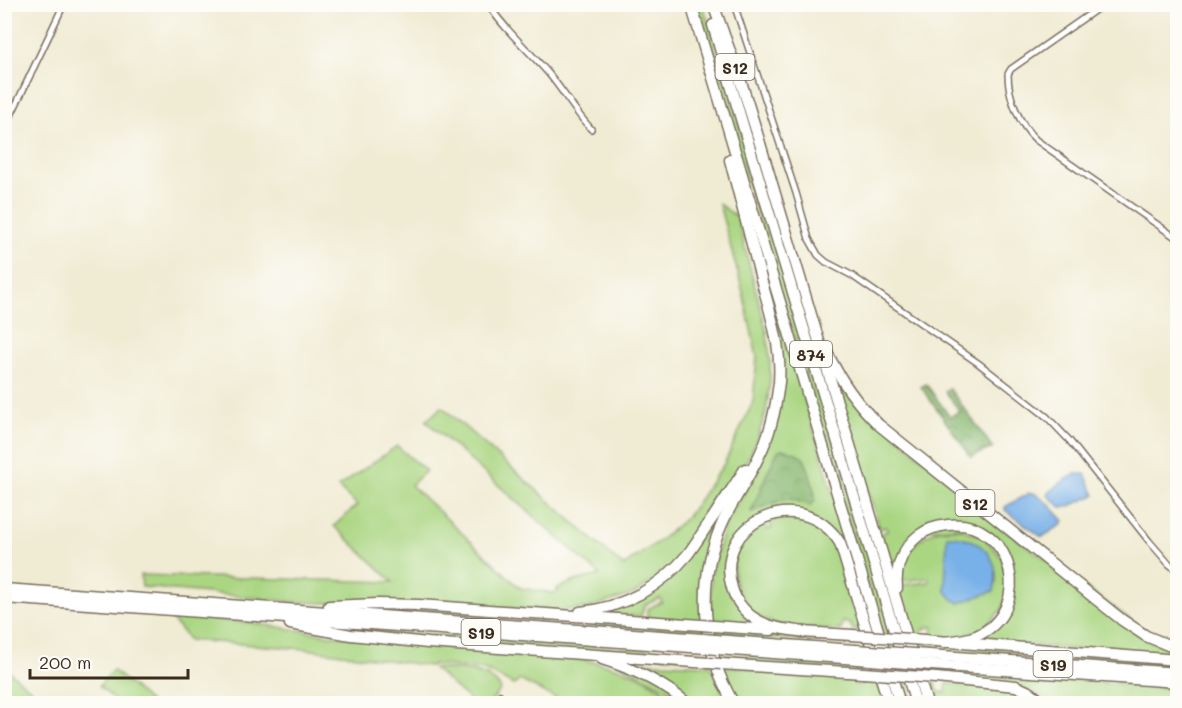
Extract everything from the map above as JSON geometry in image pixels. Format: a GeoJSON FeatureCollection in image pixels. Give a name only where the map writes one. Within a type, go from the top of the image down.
{"type":"FeatureCollection","features":[{"type":"Feature","properties":{"kind":"highway","name":"S12"},"geometry":{"type":"LineString","coordinates":[[691,4],[711,72]]}},
{"type":"Feature","properties":{"kind":"highway","name":"874"},"geometry":{"type":"LineString","coordinates":[[707,4],[916,704]]}},
{"type":"Feature","properties":{"kind":"highway","name":"S12"},"geometry":{"type":"LineString","coordinates":[[712,4],[742,85],[812,318],[840,378],[861,407],[879,425],[1122,620],[1146,636],[1178,649]]}},
{"type":"Feature","properties":{"kind":"highway"},"geometry":{"type":"LineString","coordinates":[[711,72],[713,95],[771,318],[779,360],[776,407],[765,444],[722,525],[714,546],[707,577],[706,601],[710,642],[720,675],[734,704]]}},
{"type":"Feature","properties":{"kind":"highway","name":"874"},"geometry":{"type":"LineString","coordinates":[[711,72],[900,704]]}},
{"type":"Feature","properties":{"kind":"highway"},"geometry":{"type":"LineString","coordinates":[[812,318],[927,704]]}},
{"type":"Feature","properties":{"kind":"highway"},"geometry":{"type":"LineString","coordinates":[[541,614],[586,611],[612,606],[637,596],[669,573],[694,546],[755,452],[771,412],[778,384]]}},
{"type":"Feature","properties":{"kind":"highway"},"geometry":{"type":"LineString","coordinates":[[806,632],[769,626],[759,622],[744,610],[732,590],[730,565],[735,545],[753,524],[771,515],[792,513],[816,519],[828,528],[840,543],[889,704]]}},
{"type":"Feature","properties":{"kind":"highway"},"geometry":{"type":"LineString","coordinates":[[900,615],[896,584],[897,568],[911,542],[927,531],[954,524],[985,534],[998,545],[1008,563],[1011,581],[1009,600],[1001,616],[988,630],[969,639],[944,642]]}},
{"type":"Feature","properties":{"kind":"highway","name":"S19"},"geometry":{"type":"LineString","coordinates":[[4,589],[281,608],[704,644]]}},
{"type":"Feature","properties":{"kind":"highway","name":"S19"},"geometry":{"type":"LineString","coordinates":[[4,598],[857,654],[1178,682]]}},
{"type":"Feature","properties":{"kind":"highway"},"geometry":{"type":"LineString","coordinates":[[281,608],[395,604],[924,640],[1178,660]]}},
{"type":"Feature","properties":{"kind":"highway"},"geometry":{"type":"LineString","coordinates":[[258,616],[351,635],[428,643],[936,678],[1016,686],[1032,693],[1044,704]]}},
{"type":"Feature","properties":{"kind":"highway"},"geometry":{"type":"LineString","coordinates":[[563,653],[600,659],[629,668],[656,681],[688,704]]}},
{"type":"Feature","properties":{"kind":"highway","name":"S19"},"geometry":{"type":"LineString","coordinates":[[930,660],[1178,673]]}},
{"type":"Feature","properties":{"kind":"street"},"geometry":{"type":"LineString","coordinates":[[4,130],[64,4]]}},
{"type":"Feature","properties":{"kind":"street"},"geometry":{"type":"LineString","coordinates":[[488,4],[523,48],[550,76],[591,129]]}},
{"type":"Feature","properties":{"kind":"street"},"geometry":{"type":"LineString","coordinates":[[734,4],[809,238],[818,255],[826,262],[851,274],[978,363],[1047,417],[1069,440],[1149,541],[1178,571]]}},
{"type":"Feature","properties":{"kind":"street"},"geometry":{"type":"LineString","coordinates":[[1104,4],[1011,69],[1008,74],[1010,92],[1023,126],[1035,140],[1178,239]]}},
{"type":"Feature","properties":{"kind":"street"},"geometry":{"type":"LineString","coordinates":[[490,704],[500,695]]}},
{"type":"Feature","properties":{"kind":"green space"},"geometry":{"type":"Polygon","coordinates":[[[694,5],[703,5],[913,703],[903,703],[694,5]]]}},
{"type":"Feature","properties":{"kind":"green space"},"geometry":{"type":"Polygon","coordinates":[[[719,204],[737,217],[767,333],[770,381],[766,412],[750,455],[694,541],[670,569],[634,594],[588,608],[566,610],[295,602],[142,587],[141,575],[393,582],[334,526],[357,505],[338,487],[397,446],[426,471],[411,485],[520,588],[553,593],[559,591],[556,589],[575,581],[600,575],[426,421],[442,407],[623,566],[659,541],[687,517],[724,464],[753,402],[757,357],[743,292],[719,204]]]}},
{"type":"Feature","properties":{"kind":"green space"},"geometry":{"type":"Polygon","coordinates":[[[745,204],[894,703],[891,703],[841,540],[790,510],[742,532],[728,580],[761,627],[710,622],[711,577],[723,529],[759,465],[782,368],[745,204]]]}},
{"type":"Feature","properties":{"kind":"green space"},"geometry":{"type":"Polygon","coordinates":[[[829,367],[844,390],[1006,531],[1177,653],[1177,657],[971,641],[1002,620],[1009,560],[975,526],[921,530],[893,577],[880,535],[888,530],[886,527],[880,529],[829,367]]]}},
{"type":"Feature","properties":{"kind":"green space"},"geometry":{"type":"Polygon","coordinates":[[[926,384],[950,417],[960,411],[945,392],[949,388],[993,448],[971,457],[921,387],[926,384]]]}},
{"type":"Feature","properties":{"kind":"green space"},"geometry":{"type":"Polygon","coordinates":[[[781,449],[796,453],[803,458],[811,479],[815,501],[810,505],[791,499],[779,501],[751,512],[767,473],[781,449]]]}},
{"type":"Feature","properties":{"kind":"green space"},"geometry":{"type":"Polygon","coordinates":[[[721,515],[711,541],[705,567],[701,622],[647,617],[647,610],[662,602],[660,598],[645,605],[641,616],[590,613],[645,594],[721,515]]]}},
{"type":"Feature","properties":{"kind":"green space"},"geometry":{"type":"Polygon","coordinates":[[[791,516],[819,526],[838,549],[864,631],[853,630],[851,625],[843,621],[841,630],[778,625],[753,613],[742,600],[735,581],[734,570],[734,560],[741,541],[763,523],[769,530],[772,528],[769,521],[791,516]]]}},
{"type":"Feature","properties":{"kind":"green space"},"geometry":{"type":"Polygon","coordinates":[[[962,529],[983,537],[1002,558],[1009,584],[1002,609],[982,630],[952,638],[932,636],[933,626],[924,629],[920,635],[912,635],[899,590],[902,585],[929,582],[929,578],[900,581],[905,558],[914,545],[933,532],[962,529]]]}},
{"type":"Feature","properties":{"kind":"green space"},"geometry":{"type":"Polygon","coordinates":[[[398,606],[853,639],[853,642],[848,641],[848,644],[351,607],[398,606]]]}},
{"type":"Feature","properties":{"kind":"green space"},"geometry":{"type":"Polygon","coordinates":[[[169,616],[253,623],[343,637],[562,656],[625,670],[650,682],[681,703],[565,703],[520,680],[514,685],[480,669],[433,664],[430,666],[306,649],[189,640],[169,616]]]}},
{"type":"Feature","properties":{"kind":"green space"},"geometry":{"type":"Polygon","coordinates":[[[308,626],[853,664],[853,667],[861,668],[862,671],[368,635],[308,626]]]}},
{"type":"Feature","properties":{"kind":"green space"},"geometry":{"type":"Polygon","coordinates":[[[925,643],[1177,662],[1177,668],[934,650],[934,648],[926,647],[925,643]]]}},
{"type":"Feature","properties":{"kind":"green space"},"geometry":{"type":"Polygon","coordinates":[[[615,661],[710,665],[729,703],[692,703],[615,661]]]}},
{"type":"Feature","properties":{"kind":"green space"},"geometry":{"type":"Polygon","coordinates":[[[722,666],[856,676],[855,685],[862,683],[867,677],[878,678],[885,703],[738,703],[722,666]]]}},
{"type":"Feature","properties":{"kind":"green space"},"geometry":{"type":"Polygon","coordinates":[[[4,667],[47,703],[15,703],[5,694],[4,667]]]}},
{"type":"Feature","properties":{"kind":"green space"},"geometry":{"type":"Polygon","coordinates":[[[433,668],[480,673],[495,682],[501,689],[490,703],[473,703],[433,668]]]}},
{"type":"Feature","properties":{"kind":"green space"},"geometry":{"type":"Polygon","coordinates":[[[113,670],[151,703],[118,703],[99,686],[113,670]]]}},
{"type":"Feature","properties":{"kind":"green space"},"geometry":{"type":"Polygon","coordinates":[[[942,670],[1177,688],[1177,703],[1048,703],[1038,694],[942,674],[942,670]]]}},
{"type":"Feature","properties":{"kind":"green space"},"geometry":{"type":"Polygon","coordinates":[[[925,681],[935,682],[940,692],[946,693],[947,683],[1023,692],[1039,703],[932,703],[925,681]]]}},
{"type":"Feature","properties":{"kind":"water"},"geometry":{"type":"Polygon","coordinates":[[[1075,474],[1085,474],[1095,495],[1067,507],[1061,507],[1047,495],[1056,486],[1075,474]]]}},
{"type":"Feature","properties":{"kind":"water"},"geometry":{"type":"Polygon","coordinates":[[[1029,493],[1034,493],[1049,504],[1064,521],[1063,524],[1042,537],[1005,510],[1005,507],[1029,493]]]}},
{"type":"Feature","properties":{"kind":"water"},"geometry":{"type":"Polygon","coordinates":[[[947,536],[973,541],[987,552],[995,567],[994,591],[959,603],[952,599],[945,590],[947,536]]]}}]}
